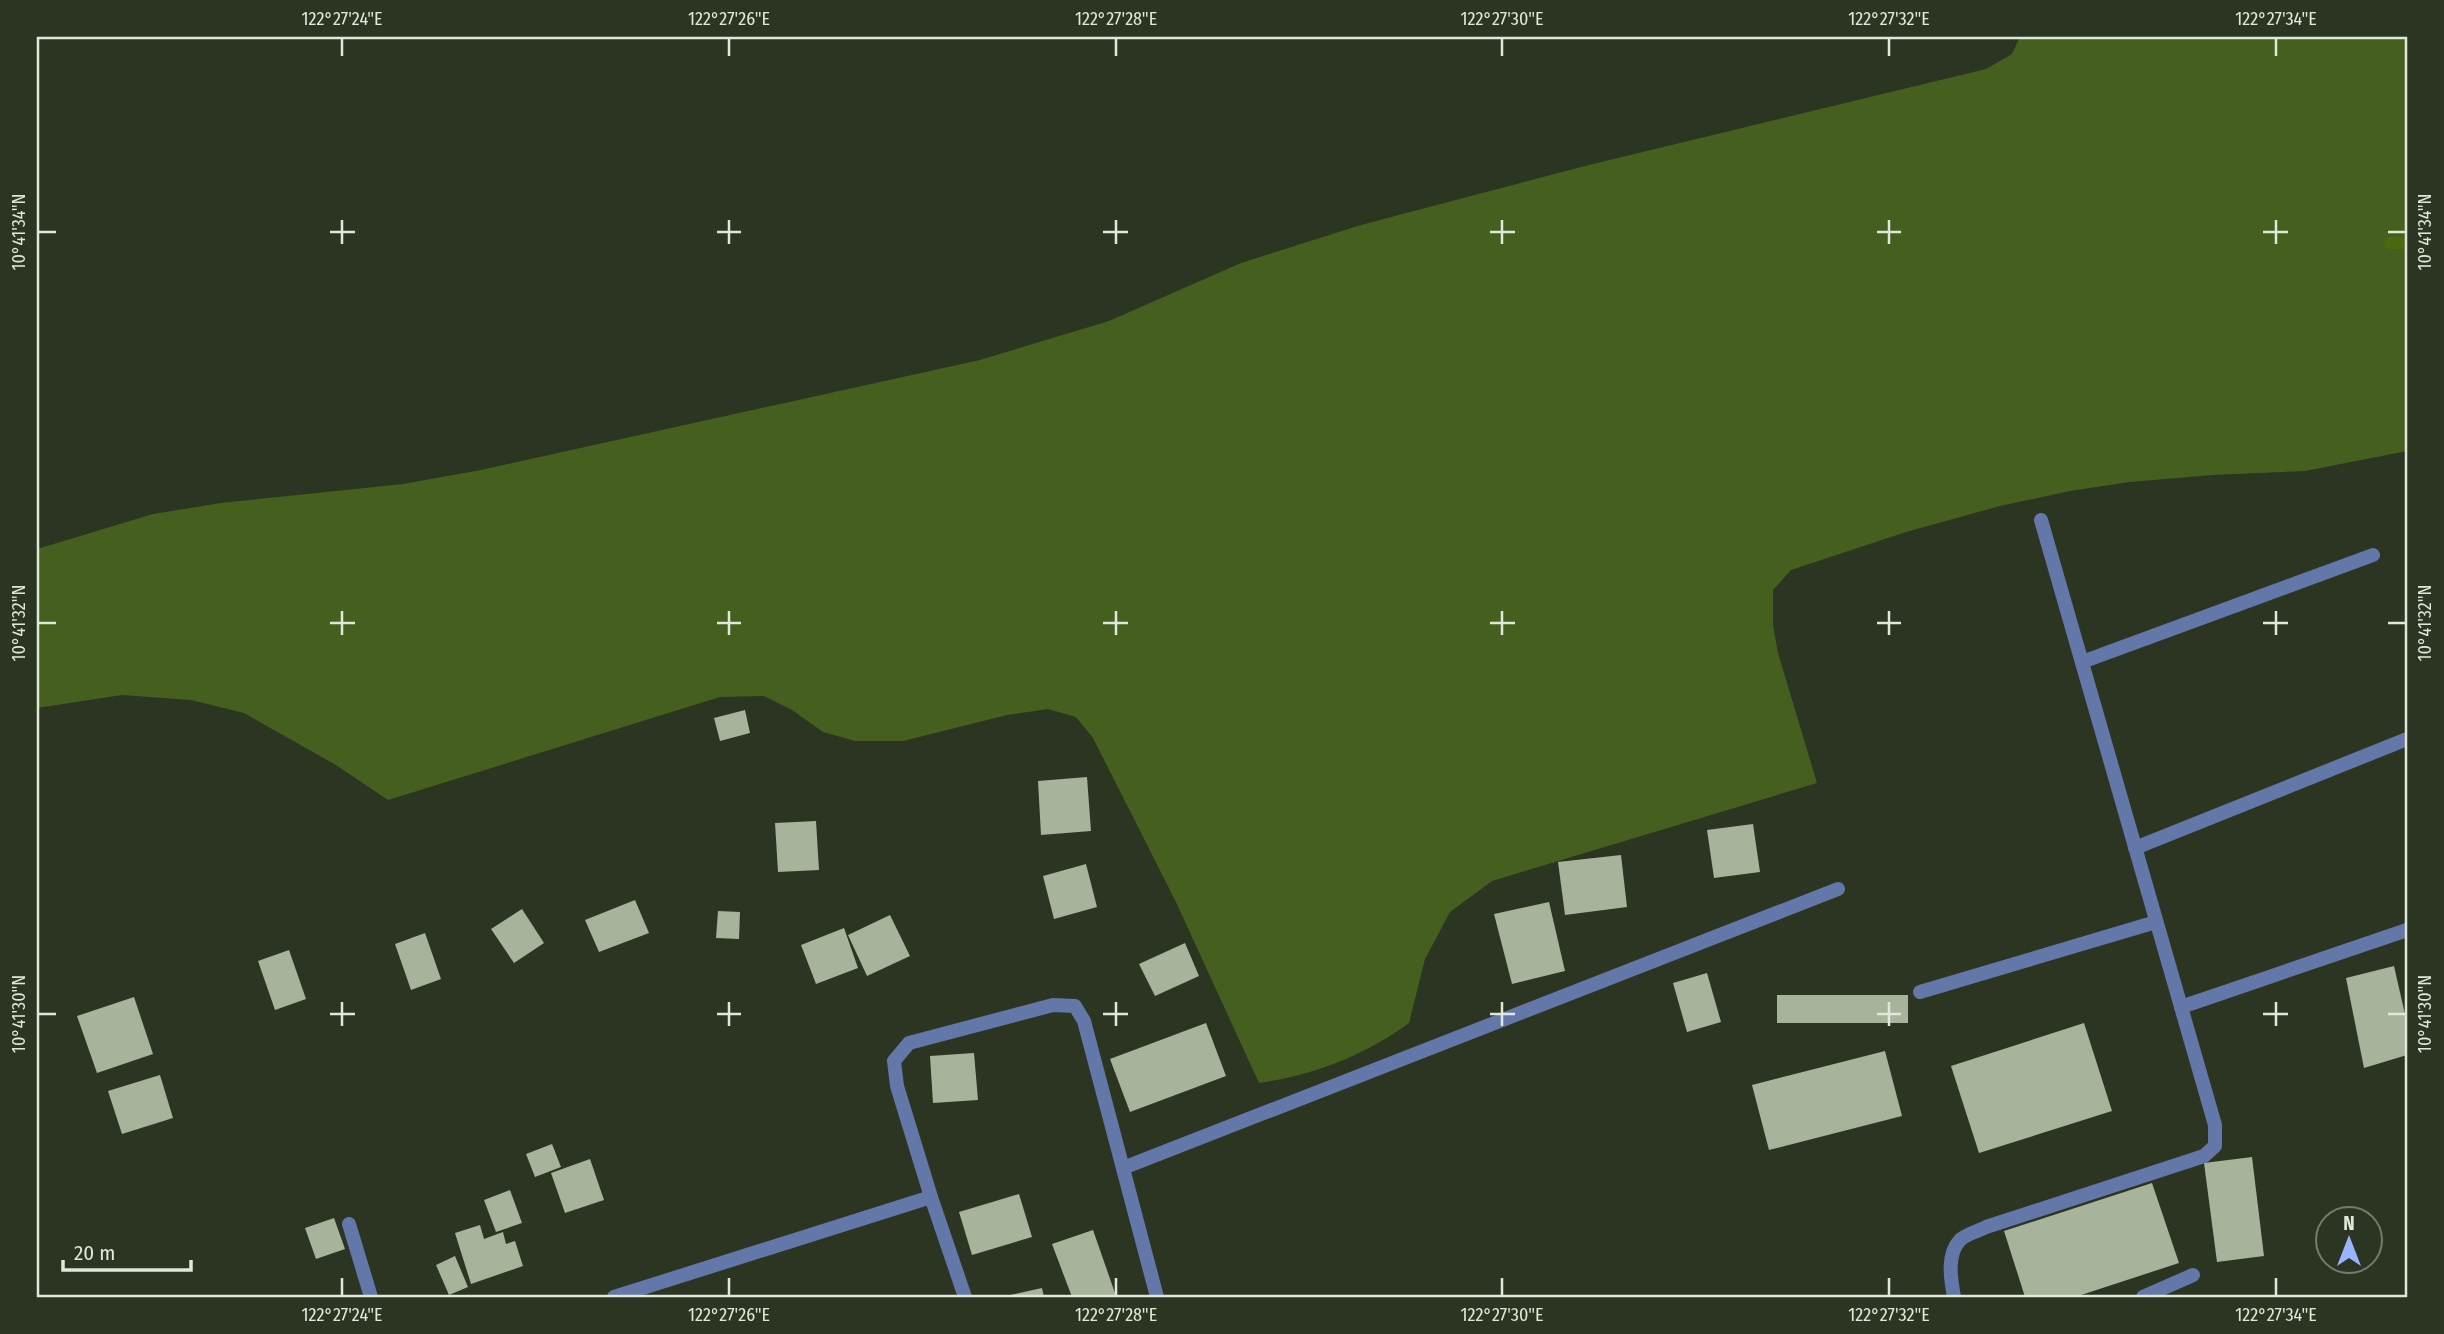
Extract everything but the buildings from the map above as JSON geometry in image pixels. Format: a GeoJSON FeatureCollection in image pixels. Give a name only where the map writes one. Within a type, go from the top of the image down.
{"type":"FeatureCollection","features":[{"type":"Feature","properties":{"kind":"street"},"geometry":{"type":"LineString","coordinates":[[1954,1297],[1950,1272],[1953,1252],[1961,1240],[1986,1227],[2204,1156],[2215,1146],[2216,1125],[2041,520]]}},
{"type":"Feature","properties":{"kind":"street"},"geometry":{"type":"LineString","coordinates":[[2082,662],[2373,555]]}},
{"type":"Feature","properties":{"kind":"street"},"geometry":{"type":"LineString","coordinates":[[2135,848],[2407,739]]}},
{"type":"Feature","properties":{"kind":"street"},"geometry":{"type":"LineString","coordinates":[[1123,1168],[1838,889]]}},
{"type":"Feature","properties":{"kind":"street"},"geometry":{"type":"LineString","coordinates":[[1920,992],[2156,922]]}},
{"type":"Feature","properties":{"kind":"street"},"geometry":{"type":"LineString","coordinates":[[2181,1007],[2407,930]]}},
{"type":"Feature","properties":{"kind":"street"},"geometry":{"type":"LineString","coordinates":[[965,1297],[897,1086],[894,1061],[909,1043],[1053,1005],[1075,1006],[1084,1021],[1157,1297]]}},
{"type":"Feature","properties":{"kind":"street"},"geometry":{"type":"LineString","coordinates":[[614,1297],[931,1197]]}},
{"type":"Feature","properties":{"kind":"street"},"geometry":{"type":"LineString","coordinates":[[349,1224],[370,1297]]}},
{"type":"Feature","properties":{"kind":"street"},"geometry":{"type":"LineString","coordinates":[[2143,1297],[2193,1275]]}},
{"type":"Feature","properties":{"kind":"green space"},"geometry":{"type":"Polygon","coordinates":[[[2020,37],[2407,37],[2407,451],[2305,471],[2212,475],[2130,482],[2070,491],[2000,506],[1906,532],[1791,570],[1773,590],[1773,625],[1778,653],[1817,783],[1492,881],[1450,912],[1425,959],[1409,1023],[1374,1045],[1319,1069],[1259,1083],[1176,902],[1093,738],[1076,717],[1048,709],[1007,715],[903,741],[855,741],[823,732],[792,710],[764,696],[720,697],[388,800],[336,765],[244,713],[191,700],[122,695],[37,708],[37,549],[153,514],[221,503],[403,484],[481,470],[980,360],[1109,321],[1241,263],[1361,225],[1585,166],[1986,69],[2012,54],[2020,37]]]}},
{"type":"Feature","properties":{"kind":"waterway"},"geometry":{"type":"LineString","coordinates":[[2390,243],[2407,243]]}}]}
